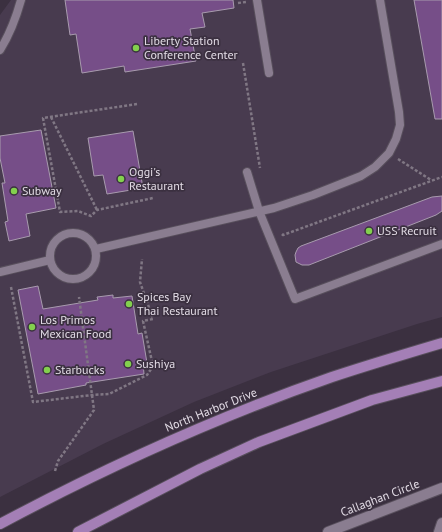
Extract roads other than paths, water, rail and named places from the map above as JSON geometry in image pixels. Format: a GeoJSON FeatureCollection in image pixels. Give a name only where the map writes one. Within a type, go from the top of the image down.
{"type":"FeatureCollection","features":[{"type":"Feature","properties":{"kind":"main road","name":"North Harbor Drive"},"geometry":{"type":"LineString","coordinates":[[0,524],[108,469],[213,422],[331,378],[442,343]]}},
{"type":"Feature","properties":{"kind":"main road"},"geometry":{"type":"LineString","coordinates":[[78,532],[206,467],[259,442],[372,400],[442,381]]}},
{"type":"Feature","properties":{"kind":"street","name":"Callaghan Circle"},"geometry":{"type":"LineString","coordinates":[[328,532],[442,488]]}},
{"type":"Feature","properties":{"kind":"street"},"geometry":{"type":"LineString","coordinates":[[439,532],[442,523]]}},
{"type":"Feature","properties":{"kind":"lane"},"geometry":{"type":"LineString","coordinates":[[0,50],[8,38],[14,24],[21,0]]}},
{"type":"Feature","properties":{"kind":"lane"},"geometry":{"type":"LineString","coordinates":[[256,0],[269,73]]}},
{"type":"Feature","properties":{"kind":"lane"},"geometry":{"type":"LineString","coordinates":[[96,249],[274,208],[313,195],[361,176],[375,167],[389,153],[396,139],[400,125],[380,0]]}},
{"type":"Feature","properties":{"kind":"lane"},"geometry":{"type":"LineString","coordinates":[[247,172],[259,211],[295,299],[442,244]]}},
{"type":"Feature","properties":{"kind":"lane"},"geometry":{"type":"LineString","coordinates":[[71,232],[86,236],[96,249],[95,264],[91,271],[78,278],[71,279],[63,277],[52,267],[50,260],[52,244],[63,234],[71,232]]}},
{"type":"Feature","properties":{"kind":"lane"},"geometry":{"type":"LineString","coordinates":[[0,272],[50,260]]}},
{"type":"Feature","properties":{"kind":"place","name":"Liberty Station Conference Center"},"geometry":{"type":"Point","coordinates":[136,48]}},
{"type":"Feature","properties":{"kind":"place","name":"Oggi's Restaurant"},"geometry":{"type":"Point","coordinates":[121,179]}},
{"type":"Feature","properties":{"kind":"place","name":"Subway"},"geometry":{"type":"Point","coordinates":[14,191]}},
{"type":"Feature","properties":{"kind":"place","name":"USS Recruit"},"geometry":{"type":"Point","coordinates":[369,231]}},
{"type":"Feature","properties":{"kind":"place","name":"Spices Bay Thai Restaurant"},"geometry":{"type":"Point","coordinates":[129,304]}},
{"type":"Feature","properties":{"kind":"place","name":"Los Primos Mexican Food"},"geometry":{"type":"Point","coordinates":[32,327]}},
{"type":"Feature","properties":{"kind":"place","name":"Sushiya"},"geometry":{"type":"Point","coordinates":[128,364]}},
{"type":"Feature","properties":{"kind":"place","name":"Starbucks"},"geometry":{"type":"Point","coordinates":[47,370]}}]}
